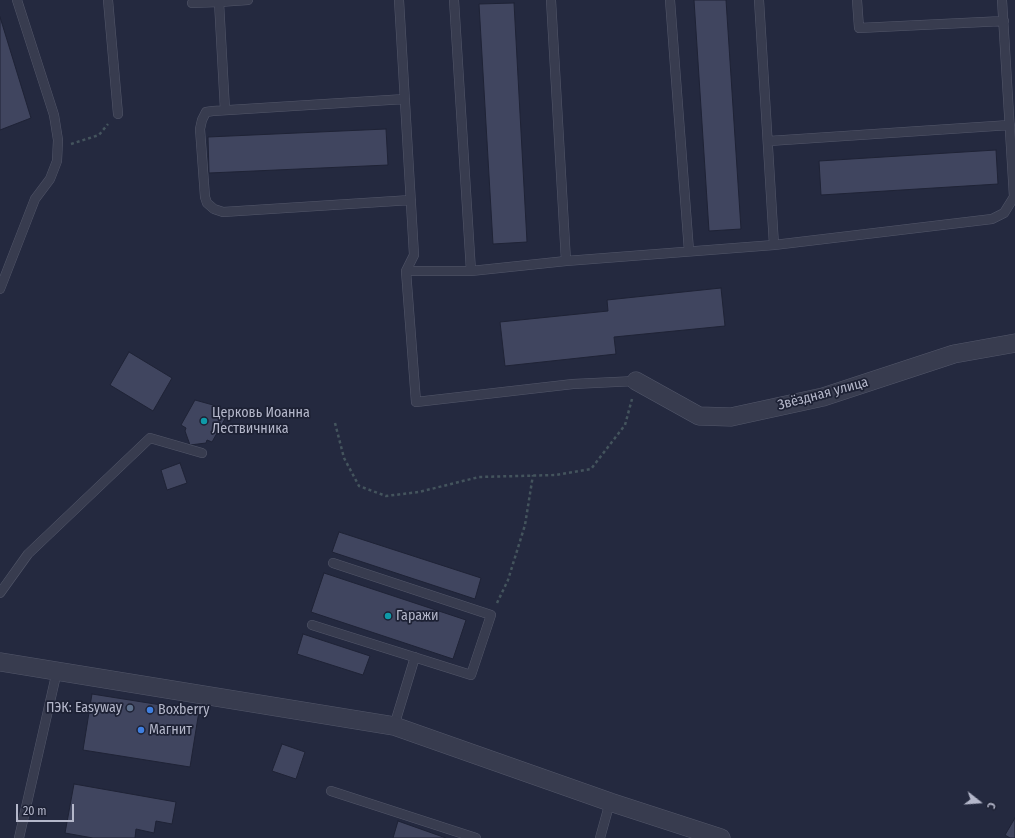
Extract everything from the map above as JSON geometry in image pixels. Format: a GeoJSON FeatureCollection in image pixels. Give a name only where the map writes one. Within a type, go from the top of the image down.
{"type":"FeatureCollection","features":[{"type":"Feature","properties":{"kind":"street","name":"Звёздная улица"},"geometry":{"type":"LineString","coordinates":[[636,381],[664,398],[700,416],[731,417],[823,397],[954,354],[1015,343]]}},
{"type":"Feature","properties":{"kind":"street"},"geometry":{"type":"LineString","coordinates":[[0,662],[394,726],[610,802],[721,838]]}},
{"type":"Feature","properties":{"kind":"lane"},"geometry":{"type":"LineString","coordinates":[[0,289],[35,199],[50,179],[57,162],[58,148],[54,115],[17,0]]}},
{"type":"Feature","properties":{"kind":"lane"},"geometry":{"type":"LineString","coordinates":[[108,0],[118,114]]}},
{"type":"Feature","properties":{"kind":"lane"},"geometry":{"type":"LineString","coordinates":[[192,3],[248,0]]}},
{"type":"Feature","properties":{"kind":"lane"},"geometry":{"type":"LineString","coordinates":[[399,0],[414,255],[406,271],[416,402],[573,384],[636,381]]}},
{"type":"Feature","properties":{"kind":"lane"},"geometry":{"type":"LineString","coordinates":[[454,0],[470,271]]}},
{"type":"Feature","properties":{"kind":"lane"},"geometry":{"type":"LineString","coordinates":[[551,0],[566,261]]}},
{"type":"Feature","properties":{"kind":"lane"},"geometry":{"type":"LineString","coordinates":[[670,0],[689,251]]}},
{"type":"Feature","properties":{"kind":"lane"},"geometry":{"type":"LineString","coordinates":[[759,0],[774,245]]}},
{"type":"Feature","properties":{"kind":"lane"},"geometry":{"type":"LineString","coordinates":[[857,0],[859,28],[1004,21]]}},
{"type":"Feature","properties":{"kind":"lane"},"geometry":{"type":"LineString","coordinates":[[406,271],[470,271],[566,261],[774,245],[992,220],[1004,213],[1014,197],[1002,0]]}},
{"type":"Feature","properties":{"kind":"lane"},"geometry":{"type":"LineString","coordinates":[[219,2],[225,110]]}},
{"type":"Feature","properties":{"kind":"lane"},"geometry":{"type":"LineString","coordinates":[[405,99],[206,112],[200,129],[205,196],[207,203],[214,209],[223,212],[411,200]]}},
{"type":"Feature","properties":{"kind":"lane"},"geometry":{"type":"LineString","coordinates":[[768,141],[1010,125]]}},
{"type":"Feature","properties":{"kind":"lane"},"geometry":{"type":"LineString","coordinates":[[0,592],[28,554],[150,438],[202,453]]}},
{"type":"Feature","properties":{"kind":"lane"},"geometry":{"type":"LineString","coordinates":[[312,625],[472,675],[491,615],[333,563]]}},
{"type":"Feature","properties":{"kind":"lane"},"geometry":{"type":"LineString","coordinates":[[394,726],[415,657]]}},
{"type":"Feature","properties":{"kind":"lane"},"geometry":{"type":"LineString","coordinates":[[19,838],[57,671]]}},
{"type":"Feature","properties":{"kind":"lane"},"geometry":{"type":"LineString","coordinates":[[331,791],[476,838]]}},
{"type":"Feature","properties":{"kind":"lane"},"geometry":{"type":"LineString","coordinates":[[600,838],[610,802]]}},
{"type":"Feature","properties":{"kind":"path"},"geometry":{"type":"LineString","coordinates":[[58,148],[99,135],[118,114]]}},
{"type":"Feature","properties":{"kind":"path"},"geometry":{"type":"LineString","coordinates":[[335,423],[344,458],[359,486],[386,496],[419,492],[479,477],[556,475],[591,469],[625,425],[636,381]]}},
{"type":"Feature","properties":{"kind":"path"},"geometry":{"type":"LineString","coordinates":[[491,615],[508,580],[525,525],[533,475]]}},
{"type":"Feature","properties":{"kind":"building"},"geometry":{"type":"Polygon","coordinates":[[[694,0],[726,0],[741,229],[709,231],[694,0]]]}},
{"type":"Feature","properties":{"kind":"building"},"geometry":{"type":"Polygon","coordinates":[[[514,3],[527,242],[493,244],[479,4],[514,3]]]}},
{"type":"Feature","properties":{"kind":"building"},"geometry":{"type":"Polygon","coordinates":[[[0,17],[31,118],[0,130],[0,17]]]}},
{"type":"Feature","properties":{"kind":"building"},"geometry":{"type":"Polygon","coordinates":[[[386,129],[388,165],[209,173],[208,137],[386,129]]]}},
{"type":"Feature","properties":{"kind":"building"},"geometry":{"type":"Polygon","coordinates":[[[996,150],[998,184],[821,195],[819,161],[996,150]]]}},
{"type":"Feature","properties":{"kind":"building"},"geometry":{"type":"Polygon","coordinates":[[[721,288],[725,326],[614,337],[616,354],[505,366],[500,322],[608,311],[607,300],[721,288]]]}},
{"type":"Feature","properties":{"kind":"building"},"geometry":{"type":"Polygon","coordinates":[[[129,352],[172,378],[153,411],[110,385],[129,352]]]}},
{"type":"Feature","properties":{"kind":"building","name":"Церковь Иоанна Лествичника"},"geometry":{"type":"Polygon","coordinates":[[[195,400],[213,405],[226,417],[212,442],[207,440],[206,443],[190,445],[185,431],[186,428],[181,425],[195,400]]]}},
{"type":"Feature","properties":{"kind":"building"},"geometry":{"type":"Polygon","coordinates":[[[180,463],[187,483],[167,490],[161,470],[180,463]]]}},
{"type":"Feature","properties":{"kind":"building","name":"Гаражи"},"geometry":{"type":"Polygon","coordinates":[[[339,532],[481,578],[475,599],[332,552],[339,532]]]}},
{"type":"Feature","properties":{"kind":"building","name":"Гаражи"},"geometry":{"type":"Polygon","coordinates":[[[324,573],[466,620],[453,659],[311,612],[324,573]]]}},
{"type":"Feature","properties":{"kind":"building","name":"Гаражи"},"geometry":{"type":"Polygon","coordinates":[[[303,634],[370,656],[363,675],[297,654],[303,634]]]}},
{"type":"Feature","properties":{"kind":"building","name":"Магнит"},"geometry":{"type":"Polygon","coordinates":[[[92,694],[199,711],[190,767],[83,750],[92,694]]]}},
{"type":"Feature","properties":{"kind":"building"},"geometry":{"type":"Polygon","coordinates":[[[282,744],[305,752],[296,779],[272,771],[282,744]]]}},
{"type":"Feature","properties":{"kind":"building"},"geometry":{"type":"Polygon","coordinates":[[[74,784],[176,802],[172,824],[156,821],[154,833],[136,829],[135,838],[93,838],[65,833],[74,784]]]}},
{"type":"Feature","properties":{"kind":"building"},"geometry":{"type":"Polygon","coordinates":[[[1015,818],[1015,838],[1010,838],[1005,835],[1015,818]]]}},
{"type":"Feature","properties":{"kind":"building"},"geometry":{"type":"Polygon","coordinates":[[[398,821],[446,838],[393,838],[398,821]]]}},
{"type":"Feature","properties":{"kind":"place","name":"Церковь Иоанна Лествичника"},"geometry":{"type":"Point","coordinates":[204,421]}},
{"type":"Feature","properties":{"kind":"place","name":"Гаражи"},"geometry":{"type":"Point","coordinates":[388,616]}},
{"type":"Feature","properties":{"kind":"place","name":"ПЭК: Easyway"},"geometry":{"type":"Point","coordinates":[130,708]}},
{"type":"Feature","properties":{"kind":"place","name":"Boxberry"},"geometry":{"type":"Point","coordinates":[150,710]}},
{"type":"Feature","properties":{"kind":"place","name":"Магнит"},"geometry":{"type":"Point","coordinates":[141,730]}}]}
